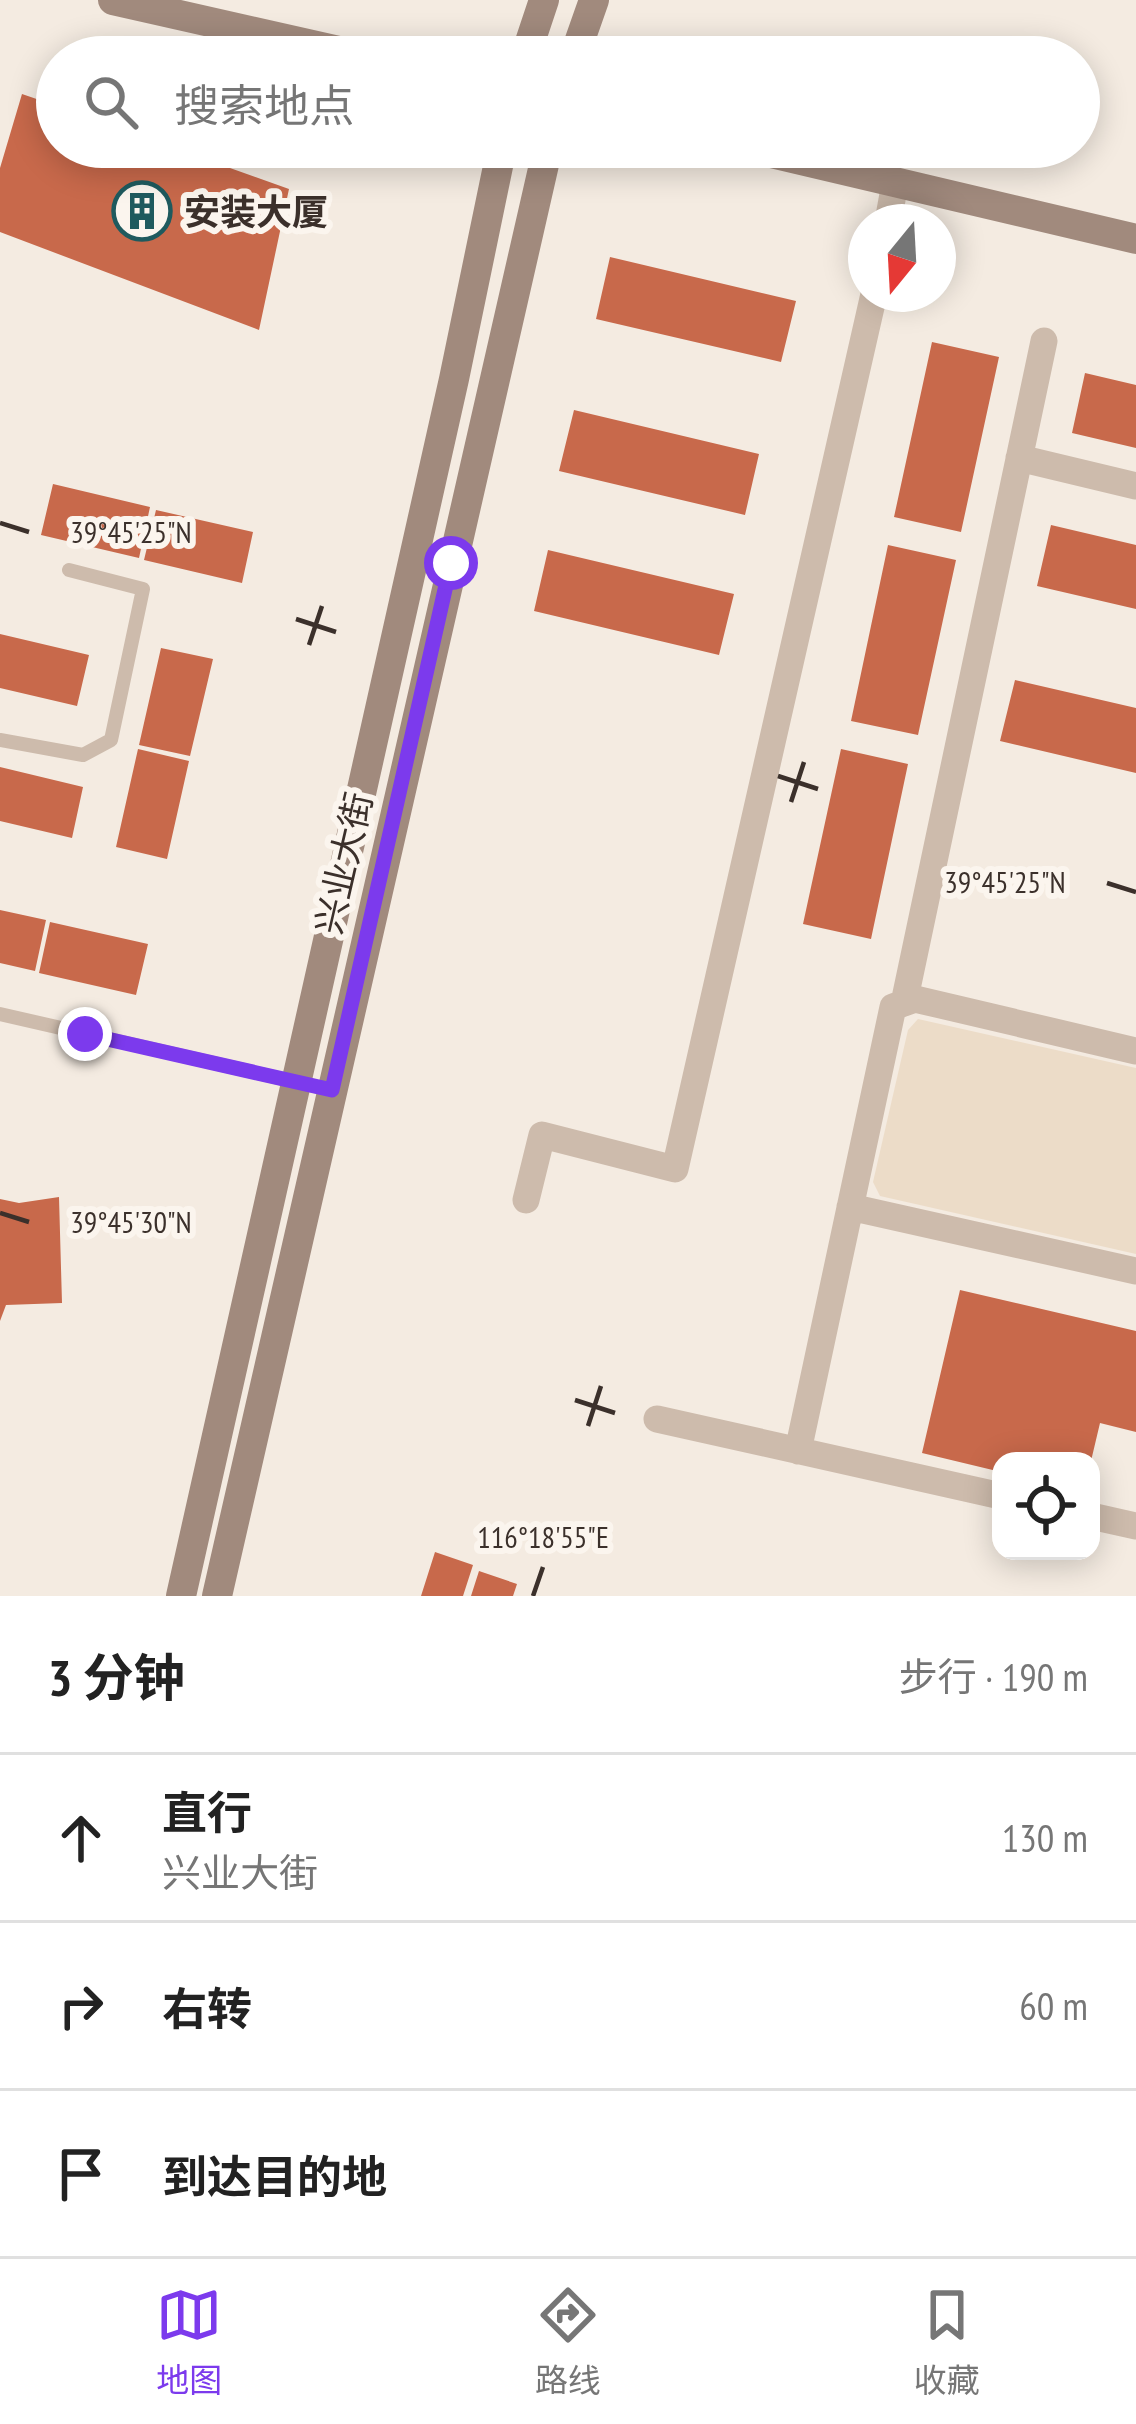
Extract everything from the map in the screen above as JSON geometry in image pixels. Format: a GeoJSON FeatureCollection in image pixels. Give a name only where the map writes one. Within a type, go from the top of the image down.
{"type":"FeatureCollection","features":[{"type":"Feature","properties":{"kind":"main road"},"geometry":{"type":"LineString","coordinates":[[113,0],[272,36]]}},
{"type":"Feature","properties":{"kind":"main road"},"geometry":{"type":"LineString","coordinates":[[532,36],[544,0]]}},
{"type":"Feature","properties":{"kind":"main road"},"geometry":{"type":"LineString","coordinates":[[581,36],[594,0]]}},
{"type":"Feature","properties":{"kind":"main road","name":"兴业大街"},"geometry":{"type":"LineString","coordinates":[[181,1596],[497,168]]}},
{"type":"Feature","properties":{"kind":"main road","name":"兴业大街"},"geometry":{"type":"LineString","coordinates":[[217,1596],[543,168]]}},
{"type":"Feature","properties":{"kind":"main road"},"geometry":{"type":"LineString","coordinates":[[833,168],[1136,239]]}},
{"type":"Feature","properties":{"kind":"street"},"geometry":{"type":"LineString","coordinates":[[891,204],[895,183]]}},
{"type":"Feature","properties":{"kind":"street"},"geometry":{"type":"LineString","coordinates":[[526,1200],[542,1135],[675,1169],[870,312]]}},
{"type":"Feature","properties":{"kind":"street"},"geometry":{"type":"LineString","coordinates":[[904,1003],[1044,341]]}},
{"type":"Feature","properties":{"kind":"street"},"geometry":{"type":"LineString","coordinates":[[1019,458],[1136,486]]}},
{"type":"Feature","properties":{"kind":"street"},"geometry":{"type":"LineString","coordinates":[[797,1450],[893,1007],[915,999],[1136,1051]]}},
{"type":"Feature","properties":{"kind":"street"},"geometry":{"type":"LineString","coordinates":[[850,1207],[1136,1271]]}},
{"type":"Feature","properties":{"kind":"street"},"geometry":{"type":"LineString","coordinates":[[657,1419],[992,1494]]}},
{"type":"Feature","properties":{"kind":"street"},"geometry":{"type":"LineString","coordinates":[[1100,1518],[1136,1526]]}},
{"type":"Feature","properties":{"kind":"lane"},"geometry":{"type":"LineString","coordinates":[[0,740],[83,755],[110,740],[143,589],[69,570]]}},
{"type":"Feature","properties":{"kind":"lane"},"geometry":{"type":"LineString","coordinates":[[0,1014],[332,1090]]}},
{"type":"Feature","properties":{"kind":"shaded area"},"geometry":{"type":"Polygon","coordinates":[[[918,1019],[1136,1068],[1136,1254],[880,1196],[873,1182],[908,1030],[918,1019]]]}},
{"type":"Feature","properties":{"kind":"building","name":"安装大厦"},"geometry":{"type":"Polygon","coordinates":[[[22,94],[36,99],[36,168],[230,168],[289,189],[259,330],[0,232],[0,168],[22,94]]]}},
{"type":"Feature","properties":{"kind":"building"},"geometry":{"type":"Polygon","coordinates":[[[610,257],[796,301],[781,362],[596,319],[610,257]]]}},
{"type":"Feature","properties":{"kind":"building"},"geometry":{"type":"Polygon","coordinates":[[[932,342],[999,357],[961,532],[894,517],[932,342]]]}},
{"type":"Feature","properties":{"kind":"building"},"geometry":{"type":"Polygon","coordinates":[[[1085,373],[1136,385],[1136,448],[1072,433],[1085,373]]]}},
{"type":"Feature","properties":{"kind":"building"},"geometry":{"type":"Polygon","coordinates":[[[574,410],[759,454],[745,515],[559,471],[574,410]]]}},
{"type":"Feature","properties":{"kind":"building"},"geometry":{"type":"Polygon","coordinates":[[[53,484],[150,507],[139,558],[41,535],[53,484]]]}},
{"type":"Feature","properties":{"kind":"building"},"geometry":{"type":"Polygon","coordinates":[[[156,510],[253,532],[242,583],[144,560],[156,510]]]}},
{"type":"Feature","properties":{"kind":"building"},"geometry":{"type":"Polygon","coordinates":[[[1051,525],[1136,545],[1136,609],[1037,586],[1051,525]]]}},
{"type":"Feature","properties":{"kind":"building"},"geometry":{"type":"Polygon","coordinates":[[[888,545],[956,560],[918,735],[851,721],[888,545]]]}},
{"type":"Feature","properties":{"kind":"building"},"geometry":{"type":"Polygon","coordinates":[[[548,550],[734,594],[719,655],[534,611],[548,550]]]}},
{"type":"Feature","properties":{"kind":"building"},"geometry":{"type":"Polygon","coordinates":[[[0,634],[89,655],[77,706],[0,688],[0,634]]]}},
{"type":"Feature","properties":{"kind":"building"},"geometry":{"type":"Polygon","coordinates":[[[161,648],[213,659],[190,756],[139,745],[161,648]]]}},
{"type":"Feature","properties":{"kind":"building"},"geometry":{"type":"Polygon","coordinates":[[[1015,680],[1136,708],[1136,773],[1000,741],[1015,680]]]}},
{"type":"Feature","properties":{"kind":"building"},"geometry":{"type":"Polygon","coordinates":[[[138,749],[189,761],[167,859],[116,847],[138,749]]]}},
{"type":"Feature","properties":{"kind":"building"},"geometry":{"type":"Polygon","coordinates":[[[841,749],[908,764],[871,939],[803,924],[841,749]]]}},
{"type":"Feature","properties":{"kind":"building"},"geometry":{"type":"Polygon","coordinates":[[[0,767],[83,787],[72,838],[0,821],[0,767]]]}},
{"type":"Feature","properties":{"kind":"building"},"geometry":{"type":"Polygon","coordinates":[[[0,910],[46,920],[35,971],[0,963],[0,910]]]}},
{"type":"Feature","properties":{"kind":"building"},"geometry":{"type":"Polygon","coordinates":[[[50,922],[148,944],[136,995],[39,973],[50,922]]]}},
{"type":"Feature","properties":{"kind":"building"},"geometry":{"type":"Polygon","coordinates":[[[59,1197],[62,1303],[6,1305],[0,1321],[0,1199],[19,1203],[59,1197]]]}},
{"type":"Feature","properties":{"kind":"building"},"geometry":{"type":"Polygon","coordinates":[[[960,1290],[1136,1331],[1136,1432],[1100,1423],[1093,1452],[992,1452],[992,1470],[922,1453],[960,1290]]]}},
{"type":"Feature","properties":{"kind":"building"},"geometry":{"type":"Polygon","coordinates":[[[435,1552],[473,1565],[463,1596],[421,1596],[435,1552]]]}},
{"type":"Feature","properties":{"kind":"building"},"geometry":{"type":"Polygon","coordinates":[[[479,1571],[517,1584],[513,1596],[471,1596],[479,1571]]]}},
{"type":"Feature","properties":{"kind":"place","name":"安装大厦"},"geometry":{"type":"Point","coordinates":[142,211]}},
{"type":"Feature","properties":{"kind":"route"},"geometry":{"type":"LineString","coordinates":[[85,1034],[332,1090],[451,563]]}}]}
